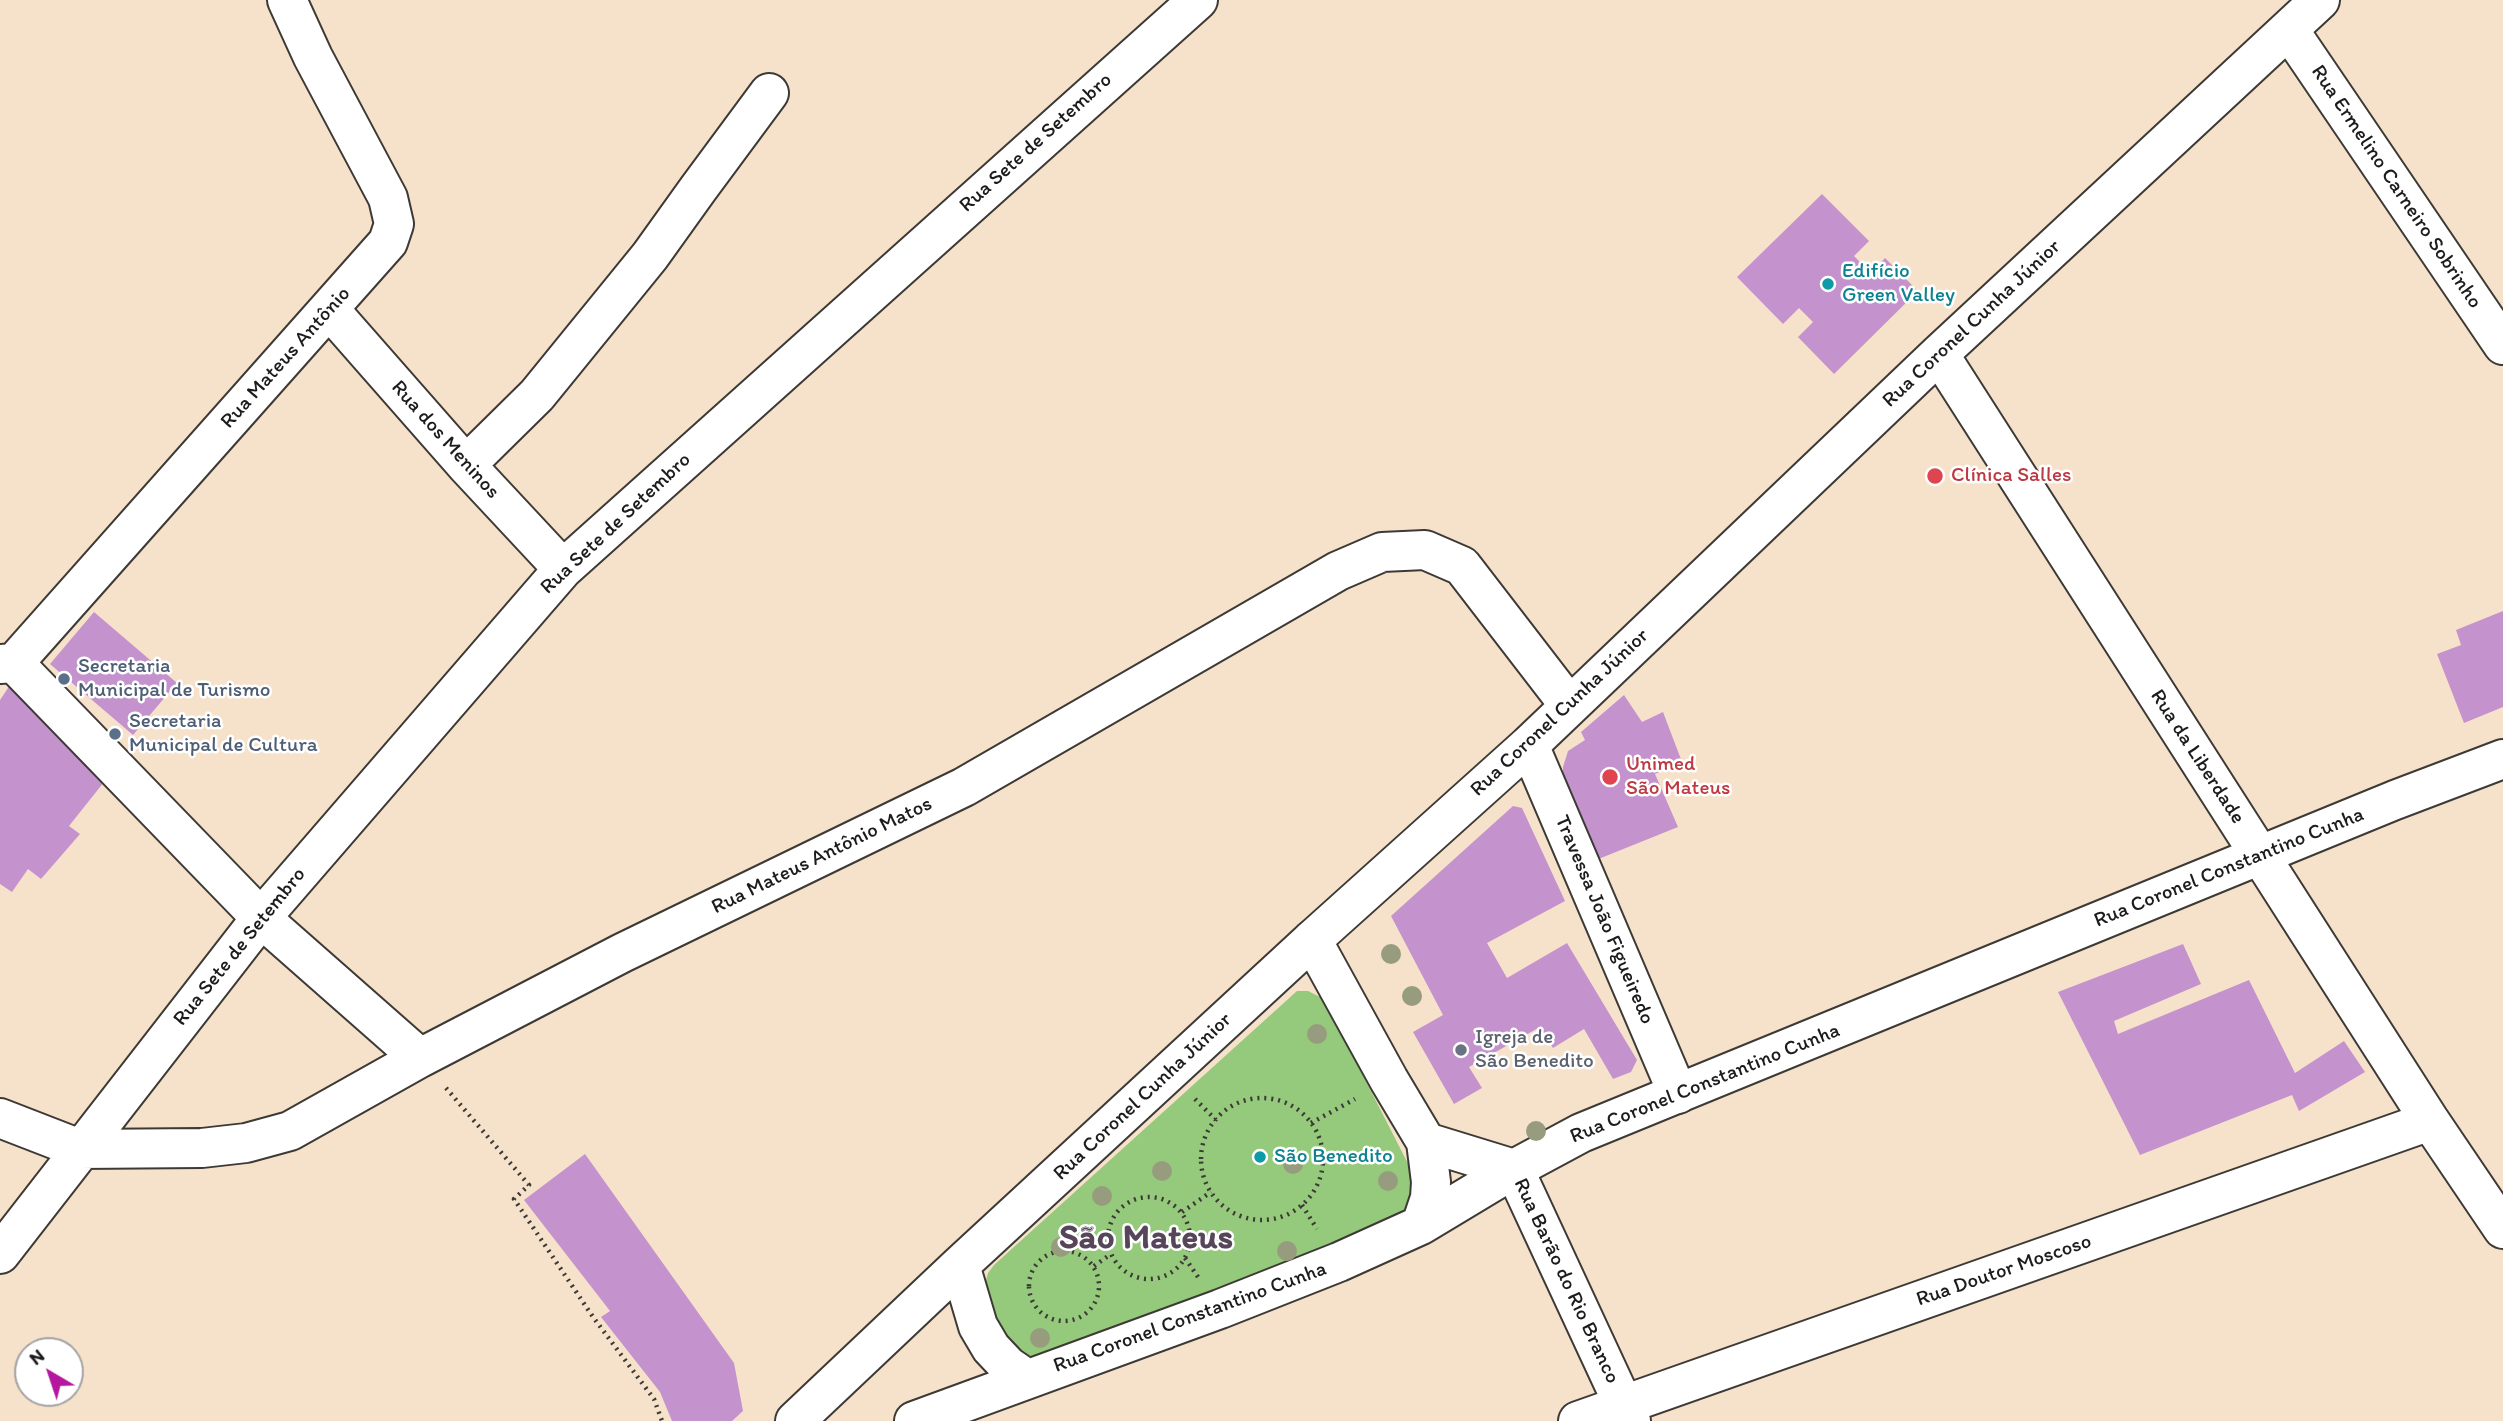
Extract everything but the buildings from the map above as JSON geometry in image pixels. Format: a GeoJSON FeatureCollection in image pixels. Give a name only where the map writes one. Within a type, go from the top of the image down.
{"type":"FeatureCollection","features":[{"type":"Feature","properties":{"kind":"street","name":"Rua Mateus Antônio"},"geometry":{"type":"LineString","coordinates":[[7,663],[388,242],[394,224],[388,198],[313,57],[287,0]]}},
{"type":"Feature","properties":{"kind":"street","name":"Rua Sete de Setembro"},"geometry":{"type":"LineString","coordinates":[[0,1254],[261,918],[563,569],[1198,0]]}},
{"type":"Feature","properties":{"kind":"street","name":"Rua Coronel Cunha Júnior"},"geometry":{"type":"LineString","coordinates":[[794,1421],[1312,940],[1529,745],[1939,354],[2320,0]]}},
{"type":"Feature","properties":{"kind":"street","name":"Rua Ermelino Carneiro Sobrinho"},"geometry":{"type":"LineString","coordinates":[[2289,30],[2503,345]]}},
{"type":"Feature","properties":{"kind":"street"},"geometry":{"type":"LineString","coordinates":[[466,465],[537,395],[650,257],[769,93]]}},
{"type":"Feature","properties":{"kind":"street","name":"Rua dos Meninos"},"geometry":{"type":"LineString","coordinates":[[329,309],[466,465],[563,569]]}},
{"type":"Feature","properties":{"kind":"street","name":"Rua da Liberdade"},"geometry":{"type":"LineString","coordinates":[[1939,354],[2430,1121],[2503,1229]]}},
{"type":"Feature","properties":{"kind":"street","name":"Rua Mateus Antônio Matos"},"geometry":{"type":"LineString","coordinates":[[0,1118],[80,1149],[202,1147],[246,1143],[290,1131],[420,1058],[622,953],[964,787],[1338,571],[1382,552],[1425,550],[1462,566],[1569,705]]}},
{"type":"Feature","properties":{"kind":"street"},"geometry":{"type":"LineString","coordinates":[[7,663],[261,918],[420,1058]]}},
{"type":"Feature","properties":{"kind":"street","name":"Travessa João Figueiredo"},"geometry":{"type":"LineString","coordinates":[[1529,745],[1678,1094]]}},
{"type":"Feature","properties":{"kind":"street","name":"Rua Coronel Constantino Cunha"},"geometry":{"type":"LineString","coordinates":[[914,1421],[1220,1309],[1339,1262],[1421,1225],[1514,1169],[1581,1133],[2395,800],[2503,759]]}},
{"type":"Feature","properties":{"kind":"street"},"geometry":{"type":"LineString","coordinates":[[1312,940],[1426,1142],[1431,1182],[1430,1198],[1421,1225]]}},
{"type":"Feature","properties":{"kind":"street","name":"Rua Doutor Moscoso"},"geometry":{"type":"LineString","coordinates":[[1578,1421],[1627,1413],[2430,1121]]}},
{"type":"Feature","properties":{"kind":"street","name":"Rua Barão do Rio Branco"},"geometry":{"type":"LineString","coordinates":[[1426,1142],[1514,1169],[1627,1413]]}},
{"type":"Feature","properties":{"kind":"street"},"geometry":{"type":"LineString","coordinates":[[960,1265],[978,1326],[991,1348],[1008,1366],[1027,1379]]}},
{"type":"Feature","properties":{"kind":"path"},"geometry":{"type":"LineString","coordinates":[[420,1058],[528,1185],[514,1199],[593,1317],[654,1399],[662,1421]]}},
{"type":"Feature","properties":{"kind":"path"},"geometry":{"type":"LineString","coordinates":[[1311,1123],[1389,1080]]}},
{"type":"Feature","properties":{"kind":"path"},"geometry":{"type":"LineString","coordinates":[[1264,1098],[1284,1102],[1303,1112],[1311,1123],[1316,1129],[1322,1148],[1323,1168],[1312,1195],[1290,1214],[1271,1220],[1252,1220],[1233,1213],[1218,1202],[1206,1186],[1201,1166],[1202,1146],[1210,1127],[1225,1111],[1243,1101],[1264,1098]]}},
{"type":"Feature","properties":{"kind":"path"},"geometry":{"type":"LineString","coordinates":[[1182,1212],[1211,1192]]}},
{"type":"Feature","properties":{"kind":"path"},"geometry":{"type":"LineString","coordinates":[[1146,1196],[1172,1203],[1182,1212],[1191,1238],[1183,1263],[1160,1278],[1134,1276],[1122,1269],[1111,1254],[1108,1232],[1112,1219],[1121,1208],[1132,1200],[1146,1196]]}},
{"type":"Feature","properties":{"kind":"path"},"geometry":{"type":"LineString","coordinates":[[1069,1250],[1081,1254],[1094,1266],[1099,1281],[1099,1293],[1088,1312],[1078,1319],[1055,1320],[1044,1316],[1030,1297],[1028,1285],[1031,1273],[1046,1255],[1069,1250]]}},
{"type":"Feature","properties":{"kind":"path"},"geometry":{"type":"LineString","coordinates":[[1094,1266],[1111,1254]]}},
{"type":"Feature","properties":{"kind":"green space"},"geometry":{"type":"Polygon","coordinates":[[[1297,991],[1308,991],[1324,999],[1424,1195],[1398,1225],[1041,1364],[997,1343],[985,1284],[994,1265],[1297,991]]]}},
{"type":"Feature","properties":{"kind":"place","name":"Edifício Green Valley"},"geometry":{"type":"Point","coordinates":[1828,284]}},
{"type":"Feature","properties":{"kind":"place","name":"Clínica Salles"},"geometry":{"type":"Point","coordinates":[1935,476]}},
{"type":"Feature","properties":{"kind":"place","name":"Secretaria Municipal de Turismo"},"geometry":{"type":"Point","coordinates":[64,679]}},
{"type":"Feature","properties":{"kind":"place","name":"Secretaria Municipal de Cultura"},"geometry":{"type":"Point","coordinates":[115,734]}},
{"type":"Feature","properties":{"kind":"place","name":"Unimed São Mateus"},"geometry":{"type":"Point","coordinates":[1610,777]}},
{"type":"Feature","properties":{"kind":"place","name":"Igreja de São Benedito"},"geometry":{"type":"Point","coordinates":[1461,1050]}},
{"type":"Feature","properties":{"kind":"place","name":"São Benedito"},"geometry":{"type":"Point","coordinates":[1260,1157]}},
{"type":"Feature","properties":{"kind":"district","name":"São Mateus"},"geometry":{"type":"Point","coordinates":[1146,1239]}}]}
